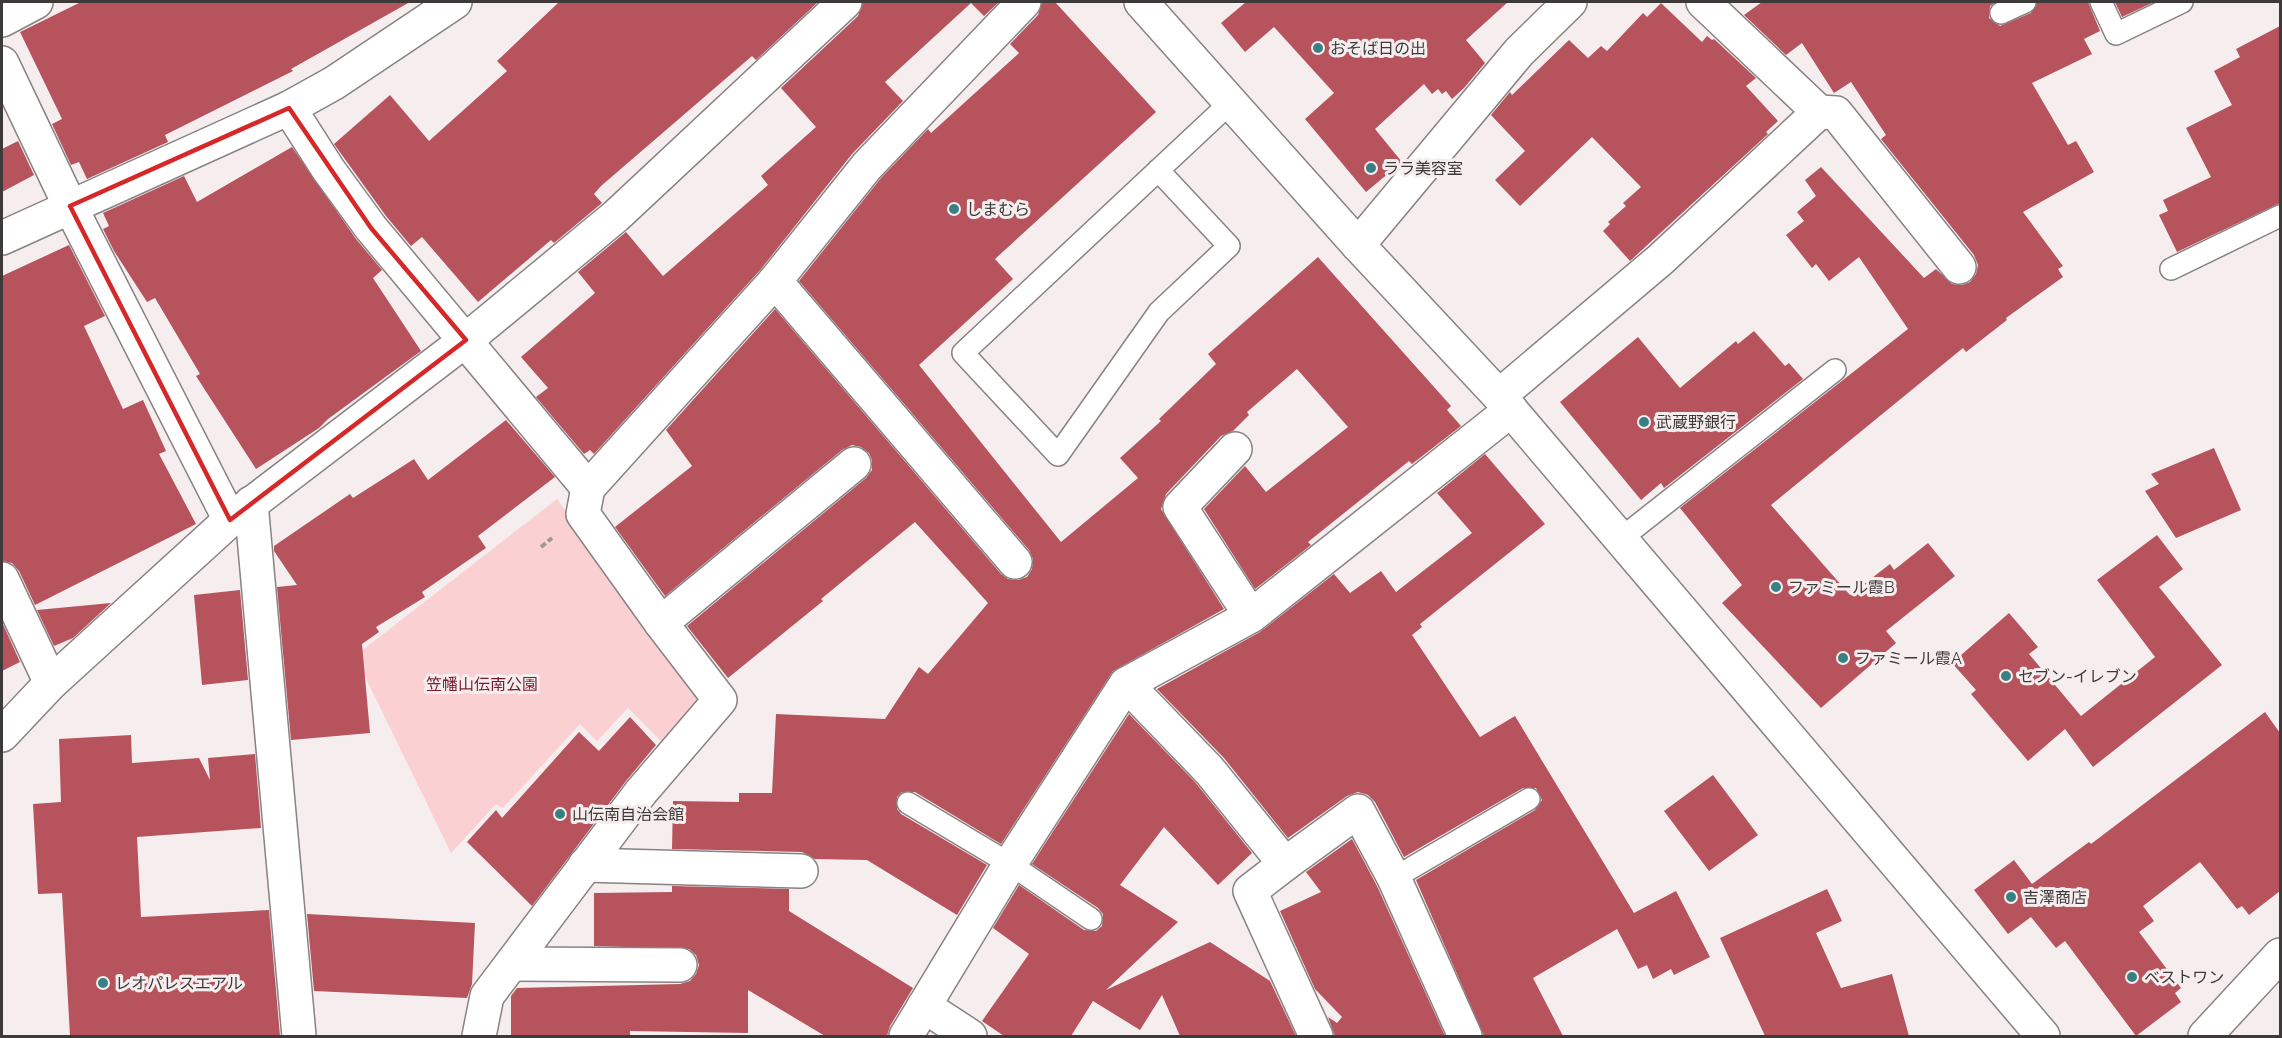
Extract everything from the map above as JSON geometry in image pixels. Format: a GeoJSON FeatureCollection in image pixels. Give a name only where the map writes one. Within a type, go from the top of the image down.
{"type":"FeatureCollection","features":[{"type":"Feature","properties":{"kind":"street"},"geometry":{"type":"LineString","coordinates":[[2,20],[36,2]]}},
{"type":"Feature","properties":{"kind":"street"},"geometry":{"type":"LineString","coordinates":[[2,238],[289,108],[334,83],[455,2]]}},
{"type":"Feature","properties":{"kind":"street"},"geometry":{"type":"LineString","coordinates":[[2,735],[51,683],[241,512],[466,340],[616,216],[845,2]]}},
{"type":"Feature","properties":{"kind":"street"},"geometry":{"type":"LineString","coordinates":[[479,1036],[487,996],[641,792],[720,700],[661,623],[584,514],[588,489],[775,281],[867,166],[1024,2]]}},
{"type":"Feature","properties":{"kind":"street"},"geometry":{"type":"LineString","coordinates":[[1141,2],[1358,245],[1505,403],[1619,540],[2043,1036]]}},
{"type":"Feature","properties":{"kind":"street"},"geometry":{"type":"LineString","coordinates":[[1358,245],[1519,52],[1570,2]]}},
{"type":"Feature","properties":{"kind":"street"},"geometry":{"type":"LineString","coordinates":[[1703,2],[1819,112],[1836,113],[1959,267]]}},
{"type":"Feature","properties":{"kind":"street"},"geometry":{"type":"LineString","coordinates":[[2,63],[70,206],[241,512],[299,1036]]}},
{"type":"Feature","properties":{"kind":"street"},"geometry":{"type":"LineString","coordinates":[[289,108],[328,169],[371,228],[588,489]]}},
{"type":"Feature","properties":{"kind":"street"},"geometry":{"type":"LineString","coordinates":[[906,1036],[1010,864],[1126,684],[1251,616],[1505,403],[1819,112]]}},
{"type":"Feature","properties":{"kind":"street"},"geometry":{"type":"LineString","coordinates":[[775,281],[1015,562]]}},
{"type":"Feature","properties":{"kind":"street"},"geometry":{"type":"LineString","coordinates":[[1235,449],[1180,507],[1251,616]]}},
{"type":"Feature","properties":{"kind":"street"},"geometry":{"type":"LineString","coordinates":[[661,623],[854,464]]}},
{"type":"Feature","properties":{"kind":"street"},"geometry":{"type":"LineString","coordinates":[[2,579],[51,683]]}},
{"type":"Feature","properties":{"kind":"street"},"geometry":{"type":"LineString","coordinates":[[1126,684],[1209,770],[1285,864]]}},
{"type":"Feature","properties":{"kind":"street"},"geometry":{"type":"LineString","coordinates":[[1316,1036],[1250,891],[1358,811],[1394,878],[1464,1036]]}},
{"type":"Feature","properties":{"kind":"street"},"geometry":{"type":"LineString","coordinates":[[585,865],[801,871]]}},
{"type":"Feature","properties":{"kind":"street"},"geometry":{"type":"LineString","coordinates":[[2205,1036],[2280,955]]}},
{"type":"Feature","properties":{"kind":"street"},"geometry":{"type":"LineString","coordinates":[[512,964],[680,964]]}},
{"type":"Feature","properties":{"kind":"street"},"geometry":{"type":"LineString","coordinates":[[924,1006],[970,1036]]}},
{"type":"Feature","properties":{"kind":"lane"},"geometry":{"type":"LineString","coordinates":[[2001,13],[2025,2]]}},
{"type":"Feature","properties":{"kind":"lane"},"geometry":{"type":"LineString","coordinates":[[2101,2],[2116,34],[2182,2]]}},
{"type":"Feature","properties":{"kind":"lane"},"geometry":{"type":"LineString","coordinates":[[1158,170],[1229,246],[1159,312],[1058,455],[963,353],[1158,170],[1230,103]]}},
{"type":"Feature","properties":{"kind":"lane"},"geometry":{"type":"LineString","coordinates":[[2171,269],[2280,216]]}},
{"type":"Feature","properties":{"kind":"lane"},"geometry":{"type":"LineString","coordinates":[[1619,540],[1835,370]]}},
{"type":"Feature","properties":{"kind":"lane"},"geometry":{"type":"LineString","coordinates":[[1394,878],[1529,799]]}},
{"type":"Feature","properties":{"kind":"lane"},"geometry":{"type":"LineString","coordinates":[[908,803],[1010,864],[1091,919]]}},
{"type":"Feature","properties":{"kind":"highlighted area"},"geometry":{"type":"Polygon","coordinates":[[[289,108],[371,228],[466,340],[230,520],[70,206],[289,108]]]}},
{"type":"Feature","properties":{"kind":"green space","name":"笠幡山伝南公園"},"geometry":{"type":"Polygon","coordinates":[[[557,499],[707,700],[666,746],[628,708],[597,741],[580,724],[503,808],[496,804],[451,853],[355,656],[557,499]]]}},
{"type":"Feature","properties":{"kind":"building"},"geometry":{"type":"Polygon","coordinates":[[[81,2],[410,2],[291,69],[293,71],[165,135],[168,142],[87,179],[79,162],[71,165],[52,124],[62,119],[20,32],[81,2]]]}},
{"type":"Feature","properties":{"kind":"building"},"geometry":{"type":"Polygon","coordinates":[[[559,2],[818,2],[756,60],[752,56],[601,186],[594,194],[602,203],[554,243],[551,240],[478,302],[422,237],[411,246],[386,216],[334,144],[390,95],[429,141],[507,71],[497,61],[559,2]]]}},
{"type":"Feature","properties":{"kind":"building"},"geometry":{"type":"Polygon","coordinates":[[[863,2],[999,2],[984,16],[971,3],[885,82],[903,101],[852,154],[761,269],[594,454],[590,450],[584,454],[536,397],[548,388],[521,357],[595,293],[578,272],[626,232],[663,276],[768,185],[761,176],[816,127],[781,88],[858,16],[863,2]]]}},
{"type":"Feature","properties":{"kind":"building"},"geometry":{"type":"Polygon","coordinates":[[[1042,2],[1055,2],[1156,112],[995,259],[1013,279],[919,365],[1061,542],[1138,478],[1120,458],[1161,421],[1159,419],[1216,364],[1208,354],[1318,257],[1451,406],[1447,410],[1461,426],[1412,464],[1409,461],[1308,542],[1311,545],[1255,589],[1204,509],[1245,466],[1266,492],[1348,427],[1297,369],[1247,412],[1249,415],[1233,431],[1221,436],[1166,494],[1161,509],[1224,609],[1113,671],[1001,844],[915,792],[902,792],[897,797],[897,809],[901,814],[987,865],[957,915],[867,860],[815,859],[802,852],[672,849],[673,801],[739,802],[739,793],[772,793],[776,714],[885,719],[919,667],[928,674],[988,603],[915,522],[728,678],[687,626],[866,478],[872,470],[872,460],[869,453],[861,447],[852,445],[842,450],[665,596],[615,527],[692,466],[666,430],[775,309],[1001,574],[1008,579],[1018,580],[1027,577],[1032,569],[1033,559],[1029,550],[799,281],[881,178],[928,129],[931,133],[1019,53],[1010,44],[1038,15],[1042,2]]]}},
{"type":"Feature","properties":{"kind":"building"},"geometry":{"type":"Polygon","coordinates":[[[1246,2],[1508,2],[1466,40],[1485,63],[1464,88],[1452,99],[1446,91],[1442,94],[1438,89],[1432,94],[1424,84],[1375,129],[1402,162],[1366,192],[1305,119],[1334,93],[1274,27],[1245,52],[1221,23],[1246,2]]]}},
{"type":"Feature","properties":{"kind":"building"},"geometry":{"type":"Polygon","coordinates":[[[1762,2],[1996,2],[1990,6],[1989,18],[2000,26],[2031,13],[2037,2],[2088,2],[2100,31],[2084,39],[2092,54],[2032,83],[2068,145],[2076,141],[2094,172],[2023,212],[2063,266],[2058,269],[2063,277],[2006,318],[2007,320],[1966,352],[1963,348],[1771,505],[1850,595],[1890,564],[1894,570],[1928,543],[1955,576],[1886,631],[1896,643],[1821,708],[1722,603],[1742,585],[1680,508],[1908,329],[1859,257],[1829,281],[1816,264],[1812,268],[1786,235],[1804,221],[1797,212],[1816,196],[1805,180],[1821,167],[1924,278],[1936,269],[1952,284],[1962,285],[1970,282],[1976,274],[1978,265],[1974,255],[1881,139],[1886,135],[1851,82],[1834,93],[1802,43],[1786,55],[1744,15],[1762,2]]]}},
{"type":"Feature","properties":{"kind":"building"},"geometry":{"type":"Polygon","coordinates":[[[2115,2],[2154,2],[2122,17],[2115,2]]]}},
{"type":"Feature","properties":{"kind":"building"},"geometry":{"type":"Polygon","coordinates":[[[1661,3],[1702,42],[1707,36],[1714,39],[1756,78],[1746,86],[1778,121],[1766,132],[1768,134],[1630,261],[1603,231],[1610,224],[1608,222],[1626,206],[1623,203],[1641,187],[1592,137],[1520,206],[1495,180],[1525,151],[1491,115],[1510,92],[1512,95],[1569,40],[1588,58],[1601,46],[1607,51],[1643,13],[1647,17],[1661,3]]]}},
{"type":"Feature","properties":{"kind":"building"},"geometry":{"type":"Polygon","coordinates":[[[2280,26],[2280,203],[2177,252],[2159,215],[2168,211],[2163,200],[2211,177],[2186,128],[2232,105],[2214,71],[2240,57],[2236,49],[2280,26]]]}},
{"type":"Feature","properties":{"kind":"building"},"geometry":{"type":"Polygon","coordinates":[[[18,141],[34,175],[2,192],[2,149],[18,141]]]}},
{"type":"Feature","properties":{"kind":"building"},"geometry":{"type":"Polygon","coordinates":[[[292,147],[356,239],[382,270],[373,278],[421,351],[319,428],[256,469],[196,376],[200,374],[155,298],[147,302],[114,251],[103,229],[109,226],[103,213],[184,176],[197,202],[292,147]]]}},
{"type":"Feature","properties":{"kind":"building"},"geometry":{"type":"Polygon","coordinates":[[[69,245],[105,316],[84,326],[123,409],[143,400],[166,451],[159,454],[196,524],[35,605],[19,571],[12,563],[2,561],[2,276],[69,245]]]}},
{"type":"Feature","properties":{"kind":"building","name":"武蔵野銀行"},"geometry":{"type":"Polygon","coordinates":[[[1754,331],[1785,366],[1789,363],[1803,379],[1664,488],[1661,483],[1641,500],[1560,402],[1638,337],[1680,388],[1736,341],[1738,344],[1754,331]]]}},
{"type":"Feature","properties":{"kind":"building"},"geometry":{"type":"Polygon","coordinates":[[[506,420],[555,477],[478,536],[486,548],[422,592],[425,597],[376,627],[379,632],[362,644],[370,733],[291,740],[277,587],[297,585],[274,551],[274,546],[350,494],[353,498],[414,459],[428,480],[506,420]]]}},
{"type":"Feature","properties":{"kind":"building"},"geometry":{"type":"Polygon","coordinates":[[[2214,448],[2241,510],[2176,538],[2145,491],[2159,484],[2151,474],[2214,448]]]}},
{"type":"Feature","properties":{"kind":"building"},"geometry":{"type":"Polygon","coordinates":[[[1485,454],[1545,524],[1420,624],[1422,627],[1412,635],[1480,737],[1515,716],[1634,913],[1676,891],[1710,957],[1674,975],[1671,969],[1653,979],[1647,965],[1638,969],[1617,929],[1533,978],[1563,1036],[1484,1036],[1416,880],[1535,810],[1542,800],[1536,788],[1523,788],[1404,857],[1375,802],[1368,795],[1358,792],[1347,796],[1288,838],[1224,758],[1157,689],[1260,632],[1334,574],[1350,593],[1381,571],[1396,592],[1472,533],[1437,493],[1485,454]]]}},
{"type":"Feature","properties":{"kind":"building"},"geometry":{"type":"Polygon","coordinates":[[[2157,535],[2183,569],[2159,587],[2222,665],[2093,767],[2065,729],[2028,761],[1971,694],[1976,690],[1952,663],[2009,613],[2038,647],[2029,654],[2081,716],[2071,724],[2155,657],[2097,580],[2157,535]]]}},
{"type":"Feature","properties":{"kind":"building"},"geometry":{"type":"Polygon","coordinates":[[[240,590],[248,680],[202,685],[194,595],[240,590]]]}},
{"type":"Feature","properties":{"kind":"building"},"geometry":{"type":"Polygon","coordinates":[[[111,603],[73,638],[54,646],[37,610],[111,603]]]}},
{"type":"Feature","properties":{"kind":"building"},"geometry":{"type":"Polygon","coordinates":[[[2,622],[20,662],[2,671],[2,622]]]}},
{"type":"Feature","properties":{"kind":"building"},"geometry":{"type":"Polygon","coordinates":[[[2265,712],[2280,733],[2280,891],[2249,915],[2242,906],[2237,909],[2200,862],[2143,906],[2154,921],[2139,932],[2181,988],[2175,993],[2181,1002],[2136,1036],[2065,941],[2056,948],[2031,917],[2008,934],[1974,890],[2014,860],[2032,884],[2089,842],[2091,844],[2265,712]]]}},
{"type":"Feature","properties":{"kind":"building"},"geometry":{"type":"Polygon","coordinates":[[[1129,714],[1195,782],[1252,853],[1218,885],[1164,827],[1120,885],[1178,922],[1106,990],[1210,942],[1270,981],[1296,1036],[1180,1036],[1162,995],[1140,1030],[1093,1001],[1071,1036],[1004,1036],[982,1021],[1029,954],[993,928],[1019,885],[1084,930],[1096,931],[1102,926],[1103,914],[1098,908],[1032,864],[1129,714]]]}},
{"type":"Feature","properties":{"kind":"building","name":"山伝南自治会館"},"geometry":{"type":"Polygon","coordinates":[[[630,717],[656,745],[626,781],[532,906],[467,842],[496,810],[502,818],[579,732],[599,751],[630,717]]]}},
{"type":"Feature","properties":{"kind":"building"},"geometry":{"type":"Polygon","coordinates":[[[131,735],[132,763],[199,758],[210,780],[208,758],[255,754],[261,828],[137,837],[141,917],[269,910],[280,1036],[70,1036],[62,893],[38,894],[33,804],[61,802],[59,739],[131,735]]]}},
{"type":"Feature","properties":{"kind":"building"},"geometry":{"type":"Polygon","coordinates":[[[1713,775],[1758,835],[1709,871],[1664,811],[1713,775]]]}},
{"type":"Feature","properties":{"kind":"building"},"geometry":{"type":"Polygon","coordinates":[[[1352,839],[1377,886],[1445,1036],[1335,1036],[1328,1017],[1337,1023],[1342,1017],[1315,989],[1280,911],[1321,892],[1306,872],[1352,839]]]}},
{"type":"Feature","properties":{"kind":"building"},"geometry":{"type":"Polygon","coordinates":[[[672,886],[789,889],[789,911],[913,988],[890,1026],[887,1036],[825,1036],[748,990],[748,1033],[630,1031],[630,1036],[511,1036],[511,996],[517,988],[680,984],[690,981],[699,965],[696,955],[689,949],[594,946],[594,893],[672,892],[672,886]]]}},
{"type":"Feature","properties":{"kind":"building"},"geometry":{"type":"Polygon","coordinates":[[[1827,889],[1842,921],[1816,933],[1841,988],[1892,974],[1909,1036],[1765,1036],[1720,938],[1827,889]]]}},
{"type":"Feature","properties":{"kind":"building"},"geometry":{"type":"Polygon","coordinates":[[[307,914],[475,923],[472,984],[467,998],[314,991],[307,914]]]}},
{"type":"Feature","properties":{"kind":"place","name":"おそば日の出"},"geometry":{"type":"Point","coordinates":[1318,48]}},
{"type":"Feature","properties":{"kind":"place","name":"ララ美容室"},"geometry":{"type":"Point","coordinates":[1371,168]}},
{"type":"Feature","properties":{"kind":"place","name":"しまむら"},"geometry":{"type":"Point","coordinates":[954,209]}},
{"type":"Feature","properties":{"kind":"place","name":"武蔵野銀行"},"geometry":{"type":"Point","coordinates":[1644,422]}},
{"type":"Feature","properties":{"kind":"place","name":"ファミール霞B"},"geometry":{"type":"Point","coordinates":[1776,587]}},
{"type":"Feature","properties":{"kind":"place","name":"ファミール霞A"},"geometry":{"type":"Point","coordinates":[1843,658]}},
{"type":"Feature","properties":{"kind":"place","name":"セブン-イレブン"},"geometry":{"type":"Point","coordinates":[2006,676]}},
{"type":"Feature","properties":{"kind":"place","name":"山伝南自治会館"},"geometry":{"type":"Point","coordinates":[560,814]}},
{"type":"Feature","properties":{"kind":"place","name":"吉澤商店"},"geometry":{"type":"Point","coordinates":[2011,897]}},
{"type":"Feature","properties":{"kind":"place","name":"ベストワン"},"geometry":{"type":"Point","coordinates":[2132,977]}},
{"type":"Feature","properties":{"kind":"place","name":"レオパレスエアル"},"geometry":{"type":"Point","coordinates":[103,983]}}]}
